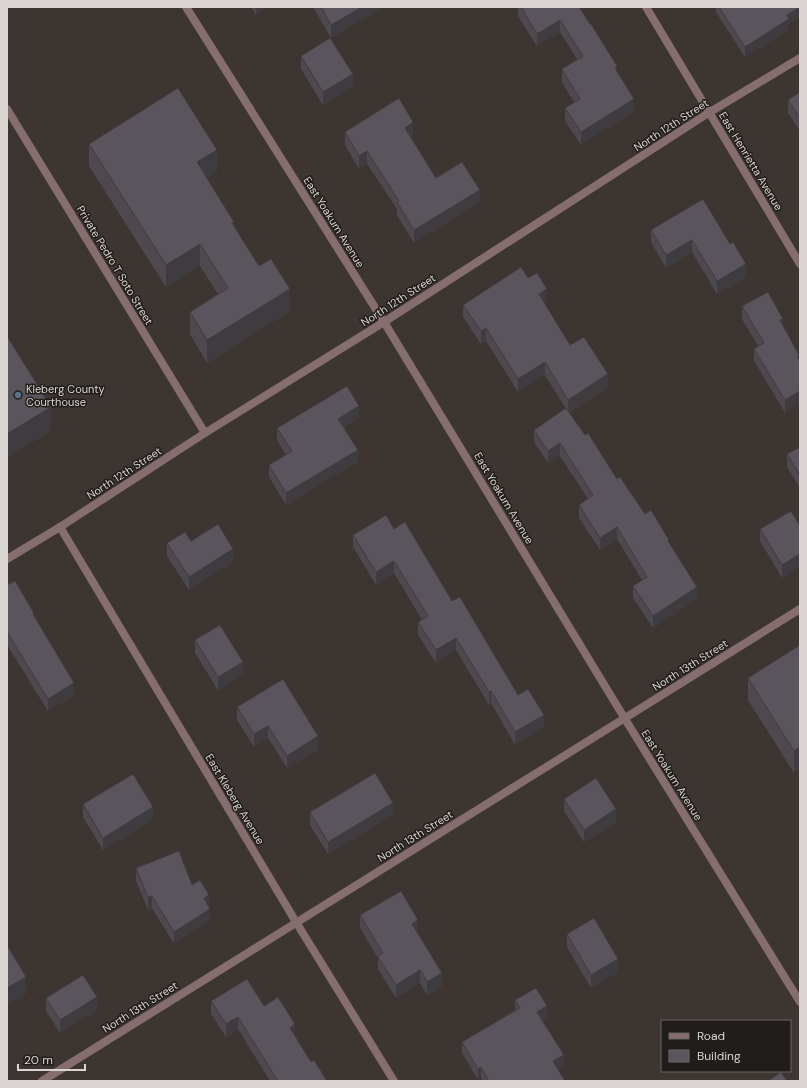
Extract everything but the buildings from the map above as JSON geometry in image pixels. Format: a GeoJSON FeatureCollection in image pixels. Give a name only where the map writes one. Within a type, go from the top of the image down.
{"type":"FeatureCollection","features":[{"type":"Feature","properties":{"kind":"street","name":"East Yoakum Avenue"},"geometry":{"type":"LineString","coordinates":[[186,7],[384,322],[625,720],[800,1002]]}},
{"type":"Feature","properties":{"kind":"street","name":"East Henrietta Avenue"},"geometry":{"type":"LineString","coordinates":[[646,7],[800,264]]}},
{"type":"Feature","properties":{"kind":"street","name":"North 12th Street"},"geometry":{"type":"LineString","coordinates":[[7,559],[60,527],[205,433],[384,322],[710,112],[800,58]]}},
{"type":"Feature","properties":{"kind":"street","name":"Private Pedro T Soto Street"},"geometry":{"type":"LineString","coordinates":[[7,109],[205,433]]}},
{"type":"Feature","properties":{"kind":"street","name":"East Kleberg Avenue"},"geometry":{"type":"LineString","coordinates":[[60,527],[296,922],[394,1081]]}},
{"type":"Feature","properties":{"kind":"street","name":"North 13th Street"},"geometry":{"type":"LineString","coordinates":[[42,1081],[296,922],[625,720],[800,609]]}},
{"type":"Feature","properties":{"kind":"place","name":"Kleberg County Courthouse"},"geometry":{"type":"Point","coordinates":[18,395]}}]}
